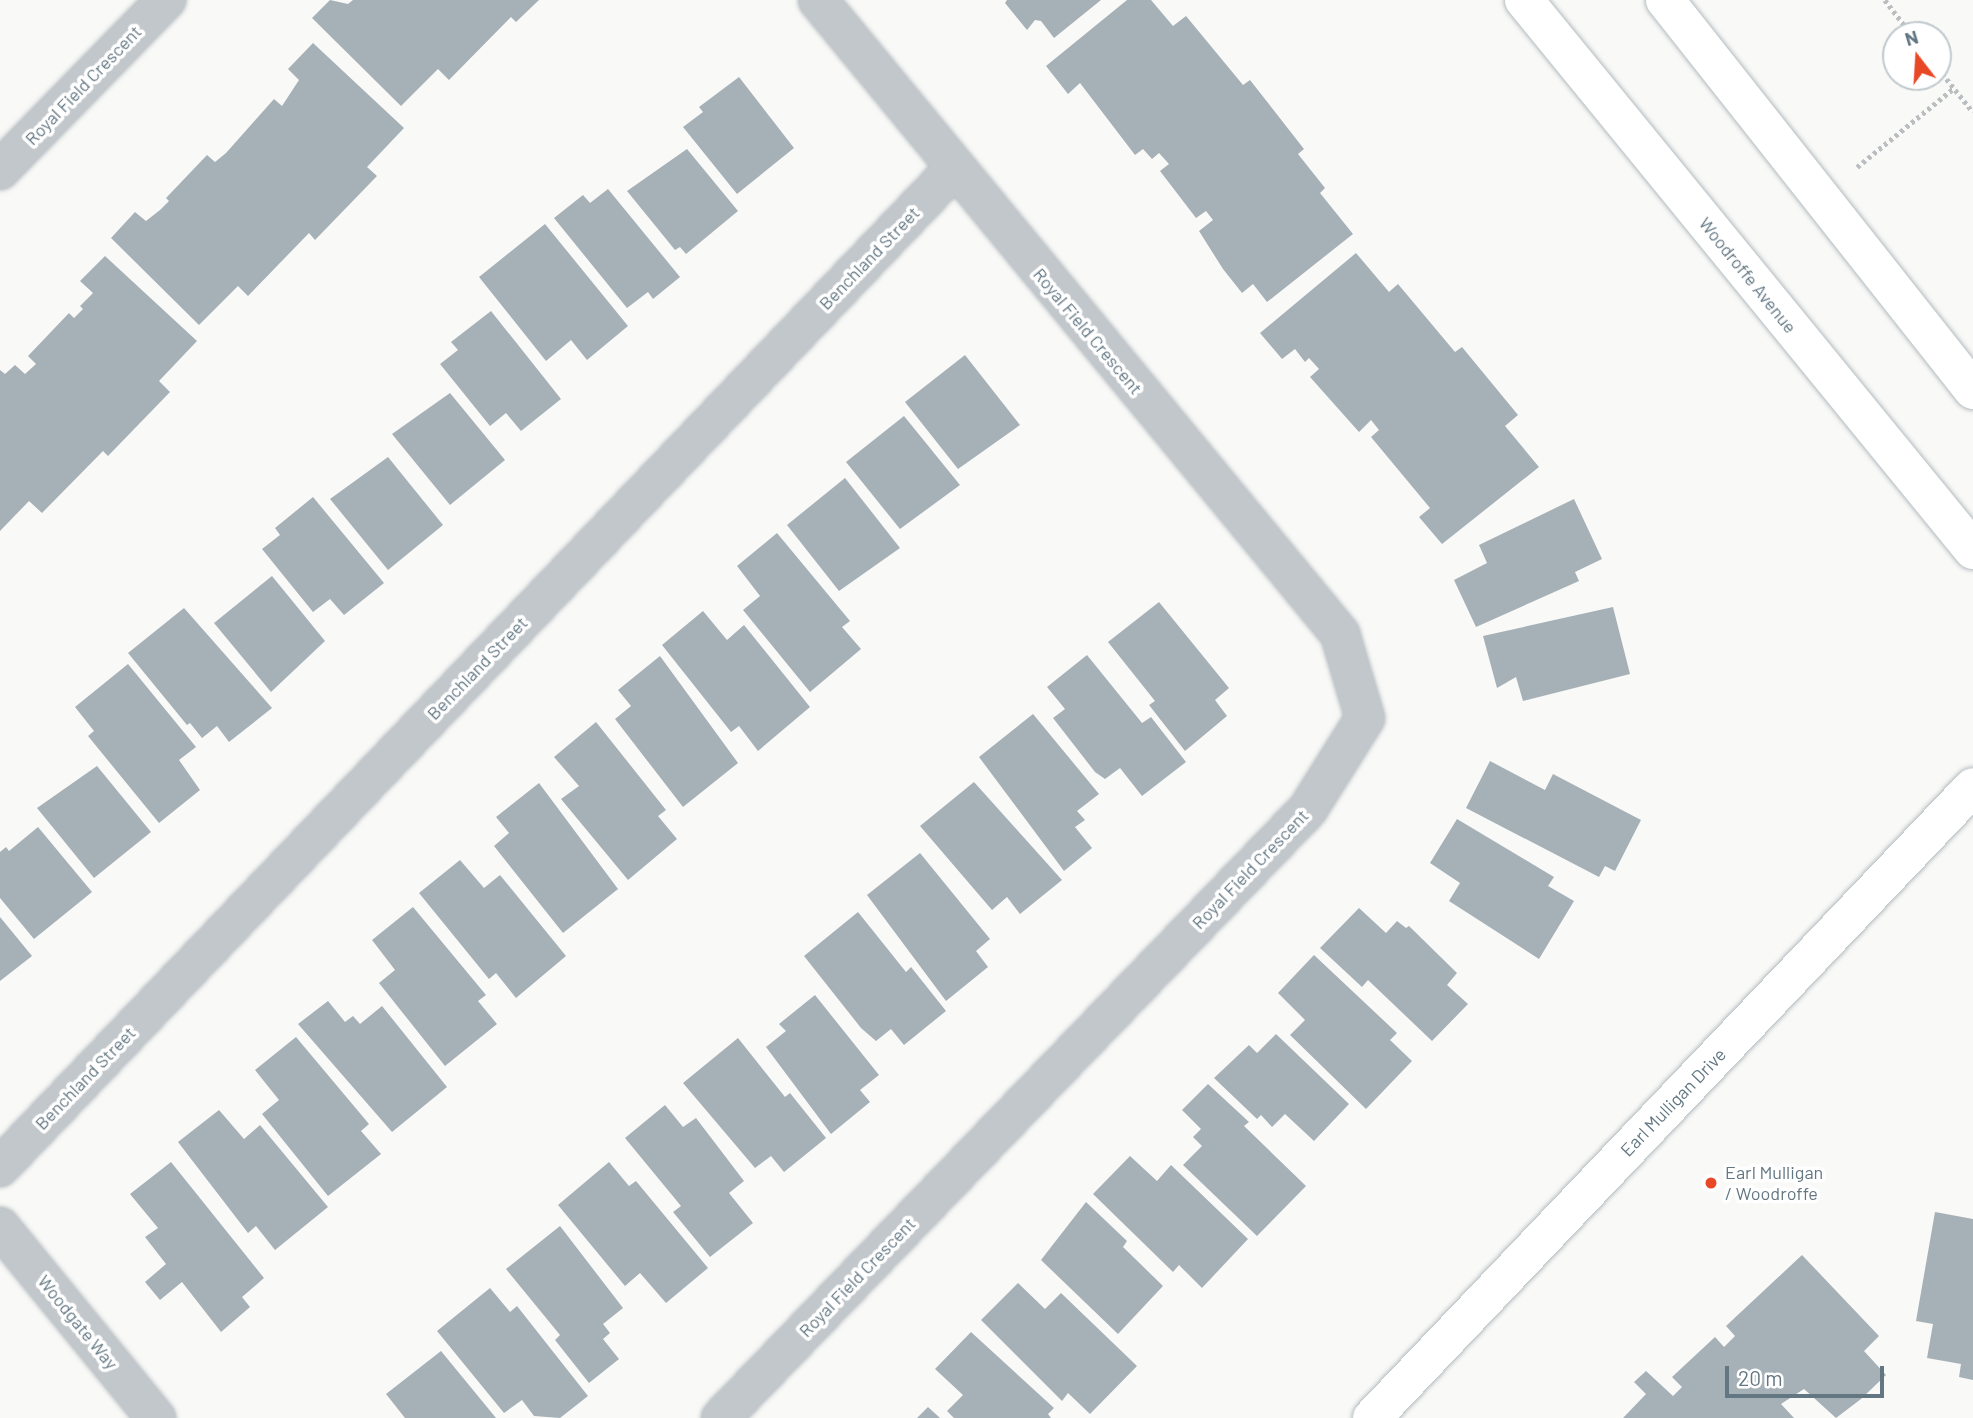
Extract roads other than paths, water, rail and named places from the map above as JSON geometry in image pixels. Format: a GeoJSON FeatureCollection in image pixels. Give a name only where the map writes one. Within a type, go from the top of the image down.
{"type":"FeatureCollection","features":[{"type":"Feature","properties":{"kind":"main road","name":"Woodroffe Avenue"},"geometry":{"type":"LineString","coordinates":[[1524,0],[1973,550]]}},
{"type":"Feature","properties":{"kind":"main road"},"geometry":{"type":"LineString","coordinates":[[1665,0],[1973,390]]}},
{"type":"Feature","properties":{"kind":"main road","name":"Earl Mulligan Drive"},"geometry":{"type":"LineString","coordinates":[[1372,1418],[1973,787]]}},
{"type":"Feature","properties":{"kind":"street","name":"Royal Field Crescent"},"geometry":{"type":"LineString","coordinates":[[0,170],[166,0]]}},
{"type":"Feature","properties":{"kind":"street","name":"Royal Field Crescent"},"geometry":{"type":"LineString","coordinates":[[721,1418],[1308,809],[1365,718],[1340,634],[954,169],[818,0]]}},
{"type":"Feature","properties":{"kind":"street","name":"Benchland Street"},"geometry":{"type":"LineString","coordinates":[[0,1167],[954,169]]}},
{"type":"Feature","properties":{"kind":"street","name":"Woodgate Way"},"geometry":{"type":"LineString","coordinates":[[0,1227],[156,1418]]}},
{"type":"Feature","properties":{"kind":"place","name":"Earl Mulligan / Woodroffe"},"geometry":{"type":"Point","coordinates":[1711,1183]}}]}
